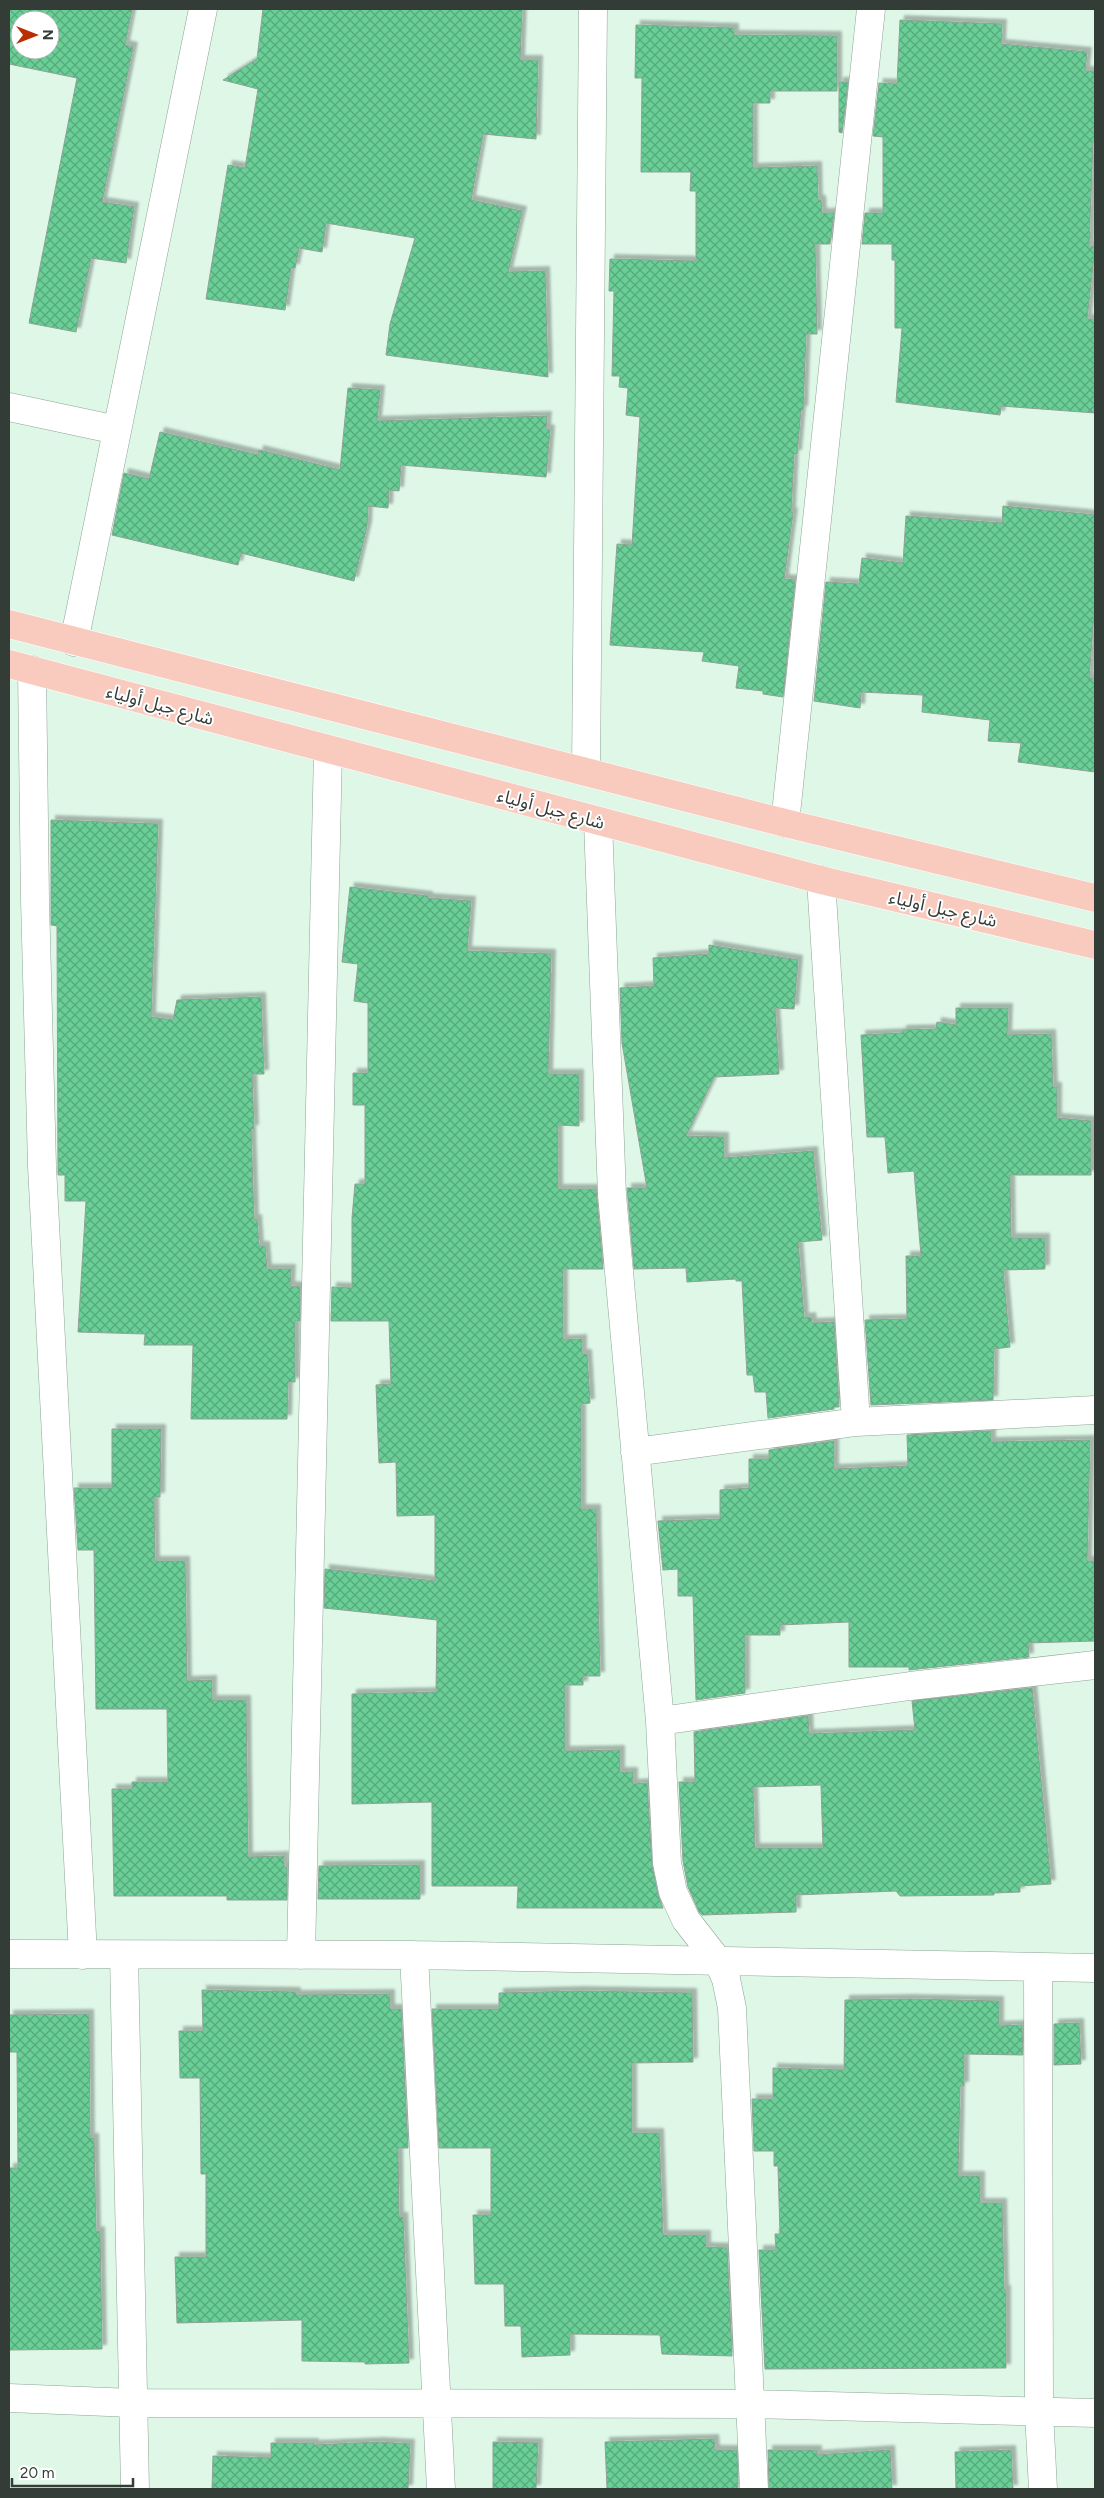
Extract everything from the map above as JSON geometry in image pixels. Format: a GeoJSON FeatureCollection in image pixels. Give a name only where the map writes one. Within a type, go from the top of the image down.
{"type":"FeatureCollection","features":[{"type":"Feature","properties":{"kind":"main road"},"geometry":{"type":"LineString","coordinates":[[9,624],[74,642],[586,770],[785,823],[1095,898]]}},
{"type":"Feature","properties":{"kind":"main road","name":"شارع جبل أولياء"},"geometry":{"type":"LineString","coordinates":[[20,667],[821,880],[1095,945]]}},
{"type":"Feature","properties":{"kind":"street"},"geometry":{"type":"LineString","coordinates":[[74,642],[202,9]]}},
{"type":"Feature","properties":{"kind":"street"},"geometry":{"type":"LineString","coordinates":[[586,770],[593,9]]}},
{"type":"Feature","properties":{"kind":"street"},"geometry":{"type":"LineString","coordinates":[[785,823],[871,9]]}},
{"type":"Feature","properties":{"kind":"street"},"geometry":{"type":"LineString","coordinates":[[9,407],[117,430]]}},
{"type":"Feature","properties":{"kind":"street"},"geometry":{"type":"LineString","coordinates":[[20,667],[35,899],[42,1166],[83,1956]]}},
{"type":"Feature","properties":{"kind":"street"},"geometry":{"type":"LineString","coordinates":[[302,1956],[328,750]]}},
{"type":"Feature","properties":{"kind":"street"},"geometry":{"type":"LineString","coordinates":[[598,822],[612,1195],[660,1721],[667,1864],[673,1892],[686,1920],[718,1961],[726,1979],[732,2008],[754,2489]]}},
{"type":"Feature","properties":{"kind":"street"},"geometry":{"type":"LineString","coordinates":[[821,880],[856,1422]]}},
{"type":"Feature","properties":{"kind":"street"},"geometry":{"type":"LineString","coordinates":[[635,1452],[856,1422],[1095,1410]]}},
{"type":"Feature","properties":{"kind":"street"},"geometry":{"type":"LineString","coordinates":[[660,1721],[910,1686],[1095,1664]]}},
{"type":"Feature","properties":{"kind":"street"},"geometry":{"type":"LineString","coordinates":[[9,1954],[83,1956],[414,1956],[1095,1968]]}},
{"type":"Feature","properties":{"kind":"street"},"geometry":{"type":"LineString","coordinates":[[124,1955],[135,2489]]}},
{"type":"Feature","properties":{"kind":"street"},"geometry":{"type":"LineString","coordinates":[[414,1956],[441,2489]]}},
{"type":"Feature","properties":{"kind":"street"},"geometry":{"type":"LineString","coordinates":[[1038,1967],[1039,2412],[1043,2489]]}},
{"type":"Feature","properties":{"kind":"street"},"geometry":{"type":"LineString","coordinates":[[9,2398],[133,2402],[750,2404],[1095,2413]]}},
{"type":"Feature","properties":{"kind":"building"},"geometry":{"type":"Polygon","coordinates":[[[9,9],[132,9],[125,45],[133,47],[102,202],[134,207],[126,263],[91,258],[76,332],[29,323],[77,78],[9,64],[9,9]]]}},
{"type":"Feature","properties":{"kind":"building"},"geometry":{"type":"Polygon","coordinates":[[[263,9],[522,9],[520,60],[538,60],[536,139],[483,134],[471,200],[522,211],[508,272],[545,271],[548,377],[386,355],[390,324],[415,238],[326,223],[322,252],[299,248],[295,268],[291,268],[285,310],[206,299],[228,165],[245,168],[258,89],[223,80],[257,59],[263,9]]]}},
{"type":"Feature","properties":{"kind":"building"},"geometry":{"type":"Polygon","coordinates":[[[900,20],[1002,24],[1001,44],[1087,52],[1085,71],[1095,71],[1095,141],[1093,141],[1089,246],[1095,247],[1087,319],[1095,319],[1095,413],[1001,406],[1000,415],[896,402],[902,328],[895,328],[895,260],[892,260],[892,244],[862,244],[865,213],[883,213],[883,137],[873,136],[879,83],[897,84],[900,20]]]}},
{"type":"Feature","properties":{"kind":"building"},"geometry":{"type":"Polygon","coordinates":[[[636,25],[734,28],[734,35],[837,36],[837,91],[770,91],[770,103],[753,103],[753,168],[817,166],[818,200],[821,200],[822,213],[834,213],[830,244],[815,244],[817,334],[806,334],[803,410],[801,410],[797,454],[794,454],[791,512],[793,513],[784,579],[795,580],[783,697],[763,694],[763,691],[736,688],[739,666],[702,661],[704,652],[610,645],[617,544],[632,545],[640,417],[626,415],[628,388],[619,387],[620,376],[612,376],[614,291],[609,291],[610,259],[696,261],[696,191],[690,191],[691,172],[641,172],[642,78],[635,78],[636,25]]]}},
{"type":"Feature","properties":{"kind":"building"},"geometry":{"type":"Polygon","coordinates":[[[839,82],[848,82],[842,133],[839,132],[839,82]]]}},
{"type":"Feature","properties":{"kind":"building"},"geometry":{"type":"Polygon","coordinates":[[[348,388],[380,390],[377,421],[547,416],[546,429],[550,430],[546,477],[401,465],[399,491],[389,490],[388,508],[368,506],[367,526],[354,581],[241,553],[238,565],[112,535],[124,473],[149,479],[160,432],[258,455],[259,450],[340,470],[348,388]]]}},
{"type":"Feature","properties":{"kind":"building"},"geometry":{"type":"Polygon","coordinates":[[[1003,506],[1095,515],[1095,601],[1089,678],[1095,678],[1095,772],[1018,762],[1021,743],[988,741],[990,720],[922,712],[923,695],[861,692],[860,708],[814,701],[826,582],[859,584],[862,558],[903,563],[906,516],[1002,523],[1003,506]]]}},
{"type":"Feature","properties":{"kind":"building"},"geometry":{"type":"Polygon","coordinates":[[[51,820],[158,824],[151,1017],[173,1020],[177,1000],[261,997],[264,1074],[252,1074],[254,1129],[251,1129],[254,1220],[257,1219],[259,1246],[265,1246],[267,1269],[291,1269],[290,1286],[300,1287],[300,1321],[295,1321],[295,1382],[288,1382],[287,1419],[191,1419],[193,1345],[144,1345],[145,1334],[78,1332],[86,1201],[65,1201],[65,1175],[58,1175],[57,926],[51,925],[51,820]]]}},
{"type":"Feature","properties":{"kind":"building"},"geometry":{"type":"Polygon","coordinates":[[[350,887],[428,896],[428,898],[471,901],[467,951],[551,954],[548,1074],[579,1074],[579,1126],[558,1125],[558,1189],[596,1189],[603,1269],[563,1269],[563,1340],[582,1339],[582,1354],[587,1354],[590,1403],[581,1404],[581,1509],[596,1509],[600,1676],[583,1676],[583,1685],[565,1685],[565,1751],[620,1750],[620,1772],[633,1772],[633,1784],[647,1783],[652,1866],[658,1895],[663,1908],[517,1908],[518,1886],[432,1886],[432,1802],[352,1804],[352,1694],[436,1692],[437,1620],[324,1608],[325,1569],[435,1581],[435,1515],[397,1516],[396,1462],[379,1463],[376,1385],[391,1384],[389,1321],[331,1321],[332,1287],[352,1288],[352,1218],[355,1184],[365,1184],[365,1105],[353,1105],[353,1073],[368,1073],[368,1003],[354,1001],[358,964],[342,962],[350,887]]]}},
{"type":"Feature","properties":{"kind":"building"},"geometry":{"type":"Polygon","coordinates":[[[709,945],[798,960],[794,1009],[775,1008],[779,1074],[714,1077],[686,1136],[724,1137],[724,1158],[813,1151],[822,1240],[798,1242],[804,1318],[811,1317],[812,1323],[834,1322],[839,1407],[834,1407],[834,1409],[768,1418],[766,1392],[755,1392],[753,1375],[747,1375],[742,1281],[736,1281],[736,1279],[687,1282],[686,1268],[634,1269],[627,1188],[647,1188],[622,1043],[620,988],[654,986],[653,958],[709,954],[709,945]]]}},
{"type":"Feature","properties":{"kind":"building"},"geometry":{"type":"Polygon","coordinates":[[[956,1008],[1008,1008],[1007,1035],[1051,1034],[1053,1087],[1057,1087],[1057,1118],[1091,1121],[1091,1175],[1010,1175],[1011,1238],[1045,1238],[1045,1269],[1003,1270],[1010,1347],[994,1349],[993,1400],[871,1405],[865,1320],[907,1319],[906,1256],[921,1256],[914,1171],[888,1173],[885,1137],[867,1137],[861,1035],[902,1033],[902,1030],[936,1029],[937,1022],[956,1025],[956,1008]]]}},
{"type":"Feature","properties":{"kind":"building"},"geometry":{"type":"Polygon","coordinates":[[[112,1429],[161,1429],[160,1497],[154,1497],[155,1561],[185,1561],[187,1681],[212,1680],[212,1700],[246,1700],[248,1857],[284,1856],[284,1867],[287,1867],[287,1900],[227,1900],[227,1896],[114,1896],[112,1789],[132,1789],[132,1782],[168,1782],[167,1709],[96,1709],[94,1550],[78,1550],[74,1488],[112,1488],[112,1429]]]}},
{"type":"Feature","properties":{"kind":"building"},"geometry":{"type":"Polygon","coordinates":[[[991,1431],[991,1442],[1090,1440],[1087,1561],[1095,1561],[1095,1641],[1028,1643],[1029,1657],[909,1670],[909,1667],[849,1667],[849,1622],[780,1625],[780,1635],[745,1635],[745,1693],[696,1700],[693,1596],[678,1596],[678,1569],[663,1570],[658,1521],[720,1519],[720,1490],[749,1488],[749,1459],[769,1459],[769,1450],[834,1441],[834,1469],[908,1466],[907,1435],[991,1431]]]}},
{"type":"Feature","properties":{"kind":"building"},"geometry":{"type":"Polygon","coordinates":[[[1032,1688],[1051,1884],[1020,1886],[1020,1892],[994,1893],[994,1895],[900,1896],[896,1891],[796,1895],[796,1912],[702,1915],[688,1887],[683,1861],[679,1782],[695,1782],[694,1732],[808,1716],[809,1734],[915,1730],[912,1701],[1032,1688]],[[821,1785],[753,1787],[755,1848],[823,1848],[821,1785]]]}},
{"type":"Feature","properties":{"kind":"building"},"geometry":{"type":"Polygon","coordinates":[[[420,1865],[420,1899],[318,1899],[319,1866],[420,1865]]]}},
{"type":"Feature","properties":{"kind":"building"},"geometry":{"type":"Polygon","coordinates":[[[202,1990],[296,1992],[296,1995],[390,1994],[390,2009],[401,2009],[408,2148],[398,2148],[399,2217],[403,2217],[409,2363],[365,2364],[365,2362],[302,2361],[302,2320],[177,2323],[175,2257],[206,2257],[206,2174],[201,2174],[200,2078],[180,2078],[179,2031],[203,2031],[202,1990]]]}},
{"type":"Feature","properties":{"kind":"building"},"geometry":{"type":"Polygon","coordinates":[[[580,1991],[692,1993],[693,2062],[632,2063],[632,2133],[659,2133],[663,2235],[706,2235],[706,2247],[727,2248],[732,2356],[662,2354],[660,2335],[570,2334],[570,2355],[522,2357],[521,2326],[505,2326],[504,2284],[475,2284],[473,2215],[491,2215],[491,2148],[439,2148],[432,2009],[499,2009],[499,1993],[580,1991]]]}},
{"type":"Feature","properties":{"kind":"building"},"geometry":{"type":"Polygon","coordinates":[[[845,2000],[999,2001],[999,2026],[1022,2025],[1023,2055],[964,2054],[964,2086],[960,2086],[958,2176],[980,2176],[980,2203],[1002,2203],[1004,2290],[1006,2290],[1006,2368],[765,2369],[759,2250],[776,2250],[775,2234],[780,2234],[778,2166],[774,2166],[774,2151],[754,2151],[752,2099],[773,2099],[773,2068],[844,2070],[845,2000]]]}},
{"type":"Feature","properties":{"kind":"building"},"geometry":{"type":"Polygon","coordinates":[[[89,2014],[90,2138],[94,2138],[96,2232],[100,2231],[102,2349],[9,2350],[9,2168],[18,2168],[17,2052],[9,2052],[9,2015],[89,2014]]]}},
{"type":"Feature","properties":{"kind":"building"},"geometry":{"type":"Polygon","coordinates":[[[1079,2023],[1081,2064],[1054,2065],[1054,2024],[1079,2023]]]}},
{"type":"Feature","properties":{"kind":"building"},"geometry":{"type":"Polygon","coordinates":[[[714,2439],[715,2450],[737,2450],[738,2489],[607,2489],[605,2442],[714,2439]]]}},
{"type":"Feature","properties":{"kind":"building"},"geometry":{"type":"Polygon","coordinates":[[[379,2442],[410,2444],[408,2489],[212,2489],[213,2456],[271,2458],[271,2443],[314,2443],[314,2445],[379,2442]]]}},
{"type":"Feature","properties":{"kind":"building"},"geometry":{"type":"Polygon","coordinates":[[[493,2442],[538,2443],[536,2489],[493,2489],[493,2442]]]}},
{"type":"Feature","properties":{"kind":"building"},"geometry":{"type":"Polygon","coordinates":[[[768,2450],[817,2450],[817,2455],[890,2450],[892,2489],[769,2489],[768,2450]]]}},
{"type":"Feature","properties":{"kind":"building"},"geometry":{"type":"Polygon","coordinates":[[[1011,2450],[1013,2489],[956,2489],[955,2452],[1011,2450]]]}}]}
